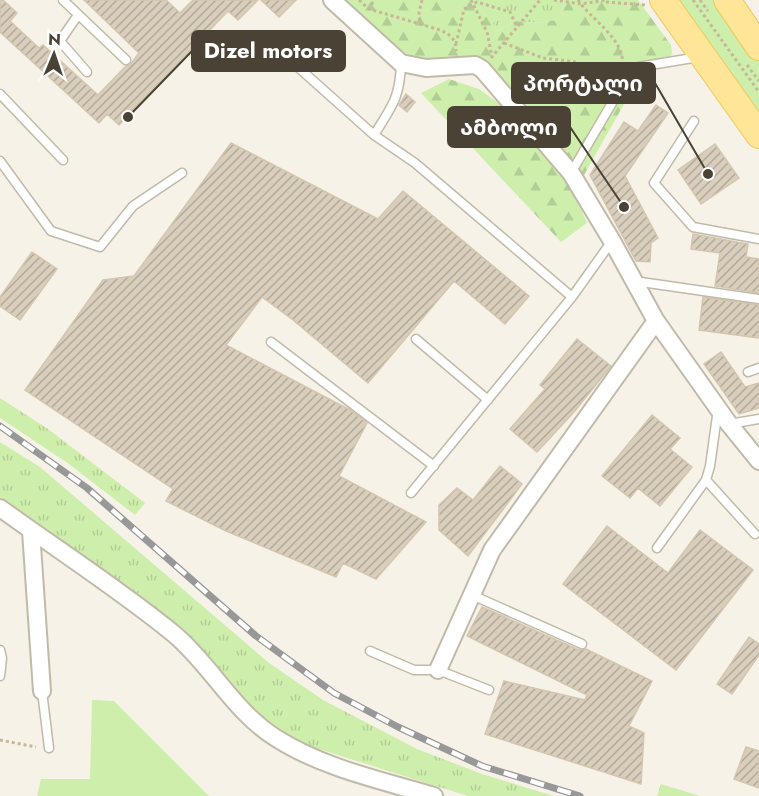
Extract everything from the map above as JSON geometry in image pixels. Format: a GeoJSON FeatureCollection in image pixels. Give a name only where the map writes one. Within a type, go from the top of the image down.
{"type":"FeatureCollection","features":[{"type":"Feature","properties":{"kind":"main road"},"geometry":{"type":"LineString","coordinates":[[727,0],[759,47]]}},
{"type":"Feature","properties":{"kind":"main road"},"geometry":{"type":"LineString","coordinates":[[655,3],[703,56],[759,135]]}},
{"type":"Feature","properties":{"kind":"street"},"geometry":{"type":"LineString","coordinates":[[332,0],[400,63],[426,68],[487,63],[571,173],[656,321],[729,424],[759,461]]}},
{"type":"Feature","properties":{"kind":"street"},"geometry":{"type":"LineString","coordinates":[[438,670],[492,550],[656,321]]}},
{"type":"Feature","properties":{"kind":"street"},"geometry":{"type":"LineString","coordinates":[[0,508],[175,635],[249,718],[274,737],[303,754],[325,763],[434,796]]}},
{"type":"Feature","properties":{"kind":"street"},"geometry":{"type":"LineString","coordinates":[[31,531],[42,691]]}},
{"type":"Feature","properties":{"kind":"lane"},"geometry":{"type":"LineString","coordinates":[[63,0],[126,60]]}},
{"type":"Feature","properties":{"kind":"lane"},"geometry":{"type":"LineString","coordinates":[[78,15],[60,41],[87,72]]}},
{"type":"Feature","properties":{"kind":"lane"},"geometry":{"type":"LineString","coordinates":[[263,36],[374,135],[415,163],[572,297]]}},
{"type":"Feature","properties":{"kind":"lane"},"geometry":{"type":"LineString","coordinates":[[571,173],[629,74],[638,67],[703,56]]}},
{"type":"Feature","properties":{"kind":"lane"},"geometry":{"type":"LineString","coordinates":[[374,135],[395,101],[400,86],[400,63]]}},
{"type":"Feature","properties":{"kind":"lane"},"geometry":{"type":"LineString","coordinates":[[0,94],[63,160]]}},
{"type":"Feature","properties":{"kind":"lane"},"geometry":{"type":"LineString","coordinates":[[694,121],[654,183],[693,227],[759,239]]}},
{"type":"Feature","properties":{"kind":"lane"},"geometry":{"type":"LineString","coordinates":[[0,161],[51,231],[100,247],[133,206],[182,173]]}},
{"type":"Feature","properties":{"kind":"lane"},"geometry":{"type":"LineString","coordinates":[[411,493],[572,297],[612,241]]}},
{"type":"Feature","properties":{"kind":"lane"},"geometry":{"type":"LineString","coordinates":[[634,281],[759,299]]}},
{"type":"Feature","properties":{"kind":"lane"},"geometry":{"type":"LineString","coordinates":[[416,339],[488,400]]}},
{"type":"Feature","properties":{"kind":"lane"},"geometry":{"type":"LineString","coordinates":[[271,342],[434,466]]}},
{"type":"Feature","properties":{"kind":"lane"},"geometry":{"type":"LineString","coordinates":[[747,372],[759,368]]}},
{"type":"Feature","properties":{"kind":"lane"},"geometry":{"type":"LineString","coordinates":[[657,548],[706,480],[718,409]]}},
{"type":"Feature","properties":{"kind":"lane"},"geometry":{"type":"LineString","coordinates":[[729,424],[759,419]]}},
{"type":"Feature","properties":{"kind":"lane"},"geometry":{"type":"LineString","coordinates":[[706,480],[754,534]]}},
{"type":"Feature","properties":{"kind":"lane"},"geometry":{"type":"LineString","coordinates":[[472,595],[582,644]]}},
{"type":"Feature","properties":{"kind":"lane"},"geometry":{"type":"LineString","coordinates":[[0,650],[2,658],[0,676]]}},
{"type":"Feature","properties":{"kind":"lane"},"geometry":{"type":"LineString","coordinates":[[370,651],[414,670],[438,670],[489,690]]}},
{"type":"Feature","properties":{"kind":"lane"},"geometry":{"type":"LineString","coordinates":[[42,691],[49,748]]}},
{"type":"Feature","properties":{"kind":"path"},"geometry":{"type":"LineString","coordinates":[[359,0],[369,9],[448,33],[456,44]]}},
{"type":"Feature","properties":{"kind":"path"},"geometry":{"type":"LineString","coordinates":[[420,24],[419,12],[422,0]]}},
{"type":"Feature","properties":{"kind":"path"},"geometry":{"type":"LineString","coordinates":[[487,63],[540,0]]}},
{"type":"Feature","properties":{"kind":"path"},"geometry":{"type":"LineString","coordinates":[[554,0],[581,4],[606,1],[655,3]]}},
{"type":"Feature","properties":{"kind":"path"},"geometry":{"type":"LineString","coordinates":[[504,43],[543,58],[576,62],[623,84],[622,58],[616,42],[578,0]]}},
{"type":"Feature","properties":{"kind":"path"},"geometry":{"type":"LineString","coordinates":[[693,0],[759,92]]}},
{"type":"Feature","properties":{"kind":"path"},"geometry":{"type":"LineString","coordinates":[[455,65],[456,44],[464,9],[472,2],[510,12],[517,27]]}},
{"type":"Feature","properties":{"kind":"path"},"geometry":{"type":"LineString","coordinates":[[472,2],[487,32],[487,63]]}},
{"type":"Feature","properties":{"kind":"path"},"geometry":{"type":"LineString","coordinates":[[0,740],[49,748]]}},
{"type":"Feature","properties":{"kind":"green space"},"geometry":{"type":"Polygon","coordinates":[[[343,0],[499,0],[493,24],[498,32],[515,21],[538,23],[562,19],[564,0],[638,0],[671,45],[672,54],[667,61],[645,67],[584,175],[497,75],[449,60],[420,59],[405,53],[386,42],[343,0]]]}},
{"type":"Feature","properties":{"kind":"green space"},"geometry":{"type":"Polygon","coordinates":[[[499,0],[564,0],[562,19],[538,23],[515,21],[498,32],[493,24],[499,0]]]}},
{"type":"Feature","properties":{"kind":"green space"},"geometry":{"type":"Polygon","coordinates":[[[675,0],[716,0],[759,61],[759,117],[675,0]]]}},
{"type":"Feature","properties":{"kind":"green space"},"geometry":{"type":"Polygon","coordinates":[[[449,79],[479,89],[530,126],[570,183],[587,223],[561,242],[421,93],[449,79]]]}},
{"type":"Feature","properties":{"kind":"green space"},"geometry":{"type":"Polygon","coordinates":[[[0,398],[48,429],[145,503],[135,515],[69,464],[0,418],[0,398]]]}},
{"type":"Feature","properties":{"kind":"green space"},"geometry":{"type":"Polygon","coordinates":[[[0,442],[40,467],[269,663],[323,700],[417,749],[482,774],[554,796],[468,796],[306,745],[252,711],[33,522],[0,497],[0,442]]]}},
{"type":"Feature","properties":{"kind":"green space"},"geometry":{"type":"Polygon","coordinates":[[[92,700],[114,701],[209,796],[37,796],[41,779],[90,779],[92,700]]]}},
{"type":"Feature","properties":{"kind":"green space"},"geometry":{"type":"Polygon","coordinates":[[[661,784],[700,796],[657,796],[661,784]]]}},
{"type":"Feature","properties":{"kind":"building"},"geometry":{"type":"Polygon","coordinates":[[[0,0],[3,0],[17,13],[10,21],[39,48],[43,45],[98,95],[126,66],[130,65],[139,53],[84,0],[166,0],[180,13],[193,0],[258,0],[238,20],[228,11],[119,125],[107,114],[99,123],[0,32],[0,0]]]}},
{"type":"Feature","properties":{"kind":"building"},"geometry":{"type":"Polygon","coordinates":[[[261,0],[296,0],[279,17],[261,0]]]}},
{"type":"Feature","properties":{"kind":"building"},"geometry":{"type":"Polygon","coordinates":[[[406,94],[415,102],[407,112],[399,105],[406,94]]]}},
{"type":"Feature","properties":{"kind":"building"},"geometry":{"type":"Polygon","coordinates":[[[656,105],[668,113],[625,176],[658,238],[651,243],[650,262],[636,261],[590,175],[624,122],[638,131],[656,105]]]}},
{"type":"Feature","properties":{"kind":"building"},"geometry":{"type":"Polygon","coordinates":[[[231,143],[378,219],[403,191],[529,296],[505,324],[454,281],[368,383],[262,297],[226,345],[350,410],[367,423],[339,476],[426,522],[376,579],[343,563],[336,577],[226,531],[166,501],[173,489],[25,390],[103,280],[134,276],[231,143]]]}},
{"type":"Feature","properties":{"kind":"building"},"geometry":{"type":"Polygon","coordinates":[[[715,144],[739,178],[701,204],[678,170],[715,144]]]}},
{"type":"Feature","properties":{"kind":"building"},"geometry":{"type":"Polygon","coordinates":[[[693,234],[748,244],[746,257],[759,259],[759,293],[715,286],[720,253],[691,249],[693,234]]]}},
{"type":"Feature","properties":{"kind":"building"},"geometry":{"type":"Polygon","coordinates":[[[32,252],[57,269],[20,320],[0,306],[0,297],[32,252]]]}},
{"type":"Feature","properties":{"kind":"building"},"geometry":{"type":"Polygon","coordinates":[[[703,297],[759,305],[759,338],[699,330],[703,297]]]}},
{"type":"Feature","properties":{"kind":"building"},"geometry":{"type":"Polygon","coordinates":[[[577,339],[611,366],[574,412],[537,452],[510,429],[545,389],[540,385],[577,339]]]}},
{"type":"Feature","properties":{"kind":"building"},"geometry":{"type":"Polygon","coordinates":[[[721,352],[745,387],[759,383],[759,408],[739,414],[704,364],[721,352]]]}},
{"type":"Feature","properties":{"kind":"building"},"geometry":{"type":"Polygon","coordinates":[[[652,415],[680,438],[670,449],[692,467],[660,506],[638,488],[630,498],[602,476],[652,415]]]}},
{"type":"Feature","properties":{"kind":"building"},"geometry":{"type":"Polygon","coordinates":[[[500,466],[522,484],[468,556],[439,530],[439,505],[457,488],[473,500],[500,466]]]}},
{"type":"Feature","properties":{"kind":"building"},"geometry":{"type":"Polygon","coordinates":[[[607,526],[668,573],[700,530],[753,570],[676,670],[563,584],[607,526]]]}},
{"type":"Feature","properties":{"kind":"building"},"geometry":{"type":"Polygon","coordinates":[[[482,607],[579,650],[586,649],[652,681],[629,726],[644,733],[641,784],[485,734],[504,681],[585,700],[587,695],[467,636],[482,607]]]}},
{"type":"Feature","properties":{"kind":"building"},"geometry":{"type":"Polygon","coordinates":[[[749,637],[759,644],[759,655],[732,694],[717,684],[749,637]]]}},
{"type":"Feature","properties":{"kind":"building"},"geometry":{"type":"Polygon","coordinates":[[[746,747],[759,751],[759,788],[734,779],[746,747]]]}},
{"type":"Feature","properties":{"kind":"railway"},"geometry":{"type":"LineString","coordinates":[[0,426],[87,488],[256,636],[334,693],[398,727],[482,766],[580,796]]}},
{"type":"Feature","properties":{"kind":"place","name":"Dizel motors"},"geometry":{"type":"Point","coordinates":[128,117]}},
{"type":"Feature","properties":{"kind":"place","name":"პორტალი"},"geometry":{"type":"Point","coordinates":[708,174]}},
{"type":"Feature","properties":{"kind":"place","name":"ამბოლი"},"geometry":{"type":"Point","coordinates":[624,207]}}]}
